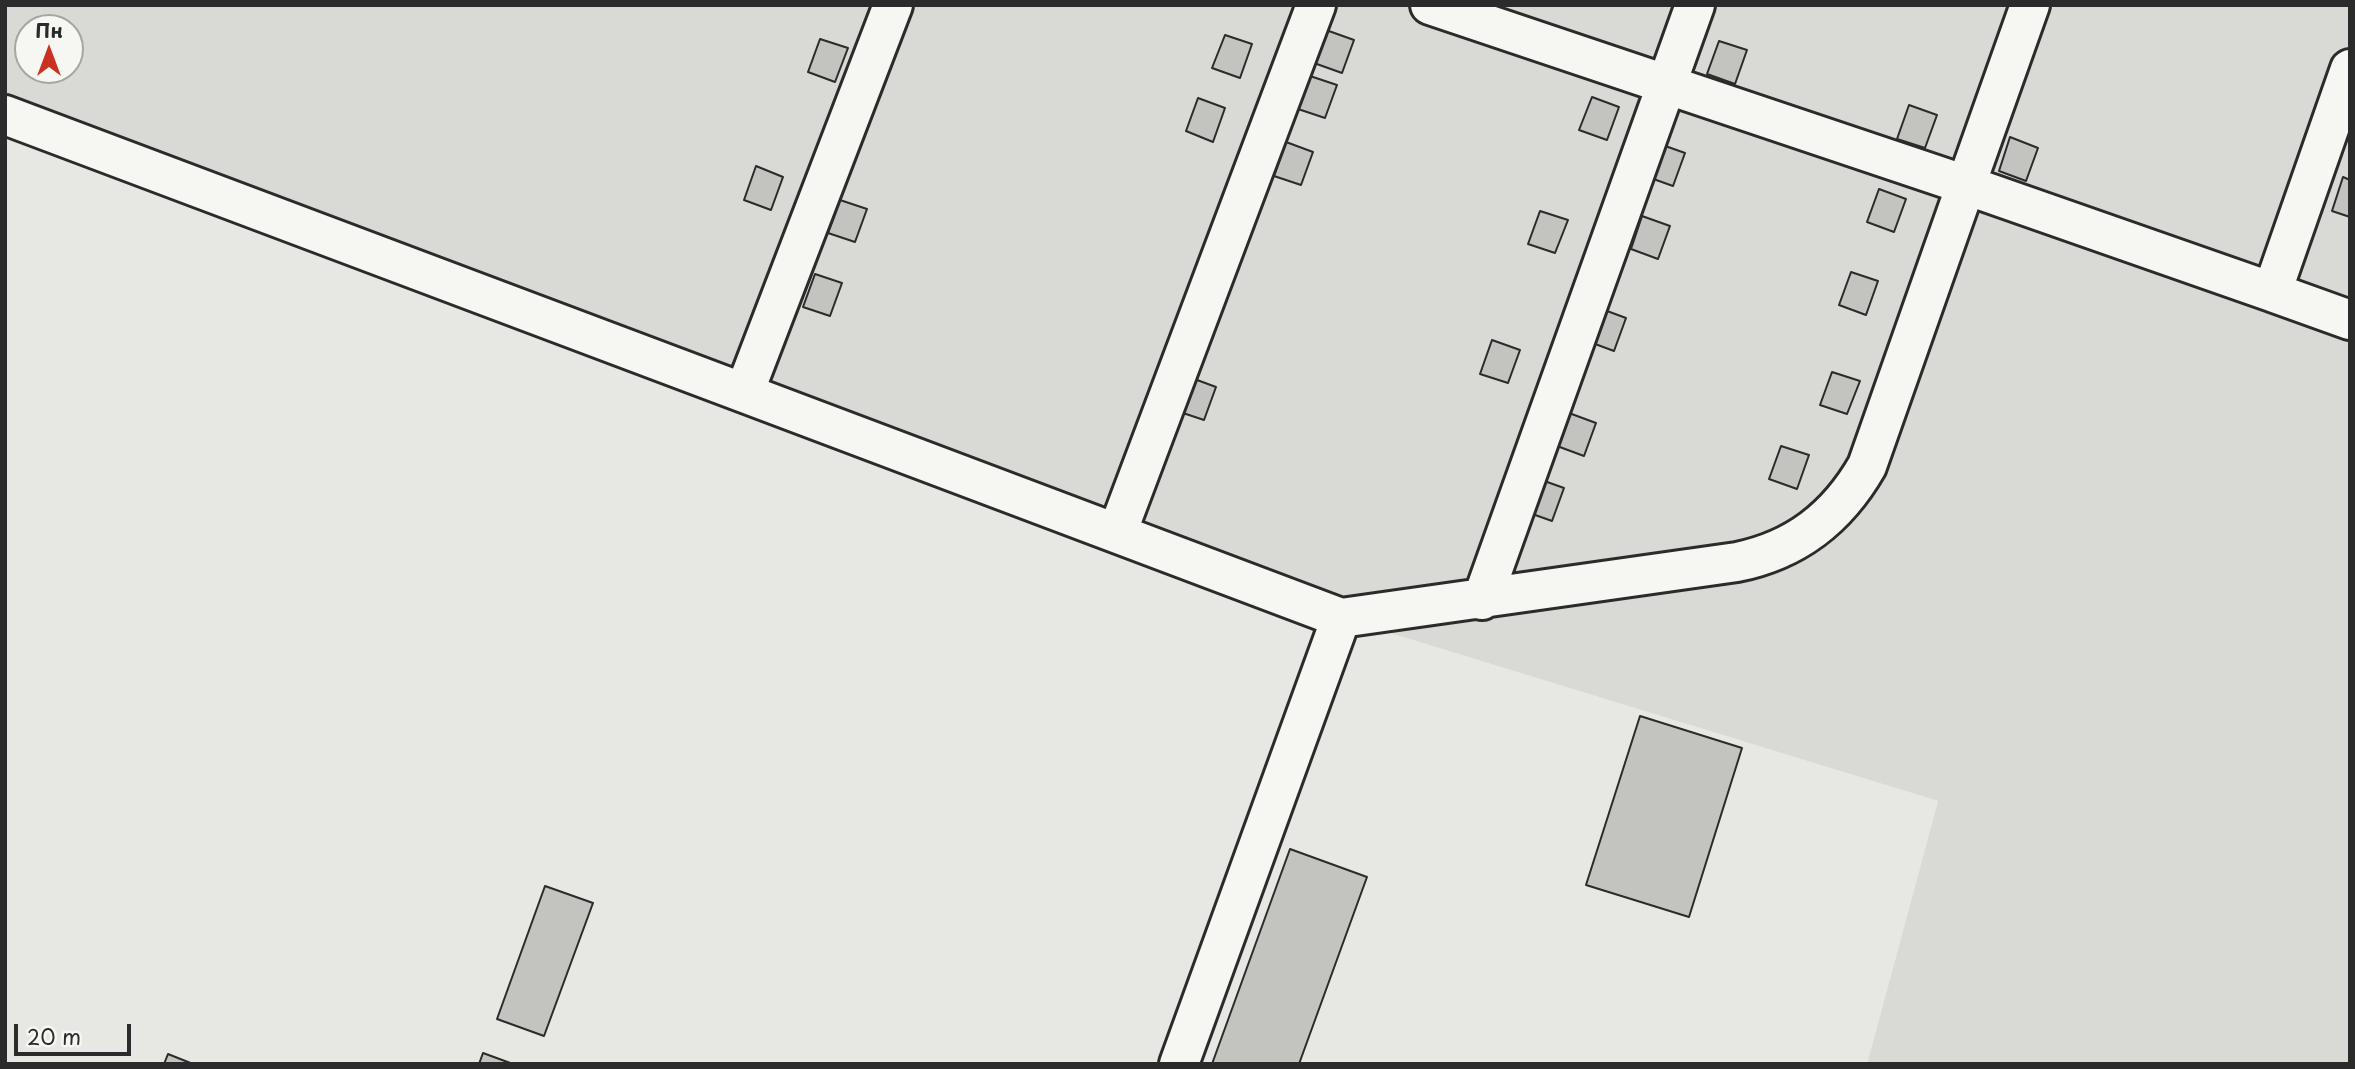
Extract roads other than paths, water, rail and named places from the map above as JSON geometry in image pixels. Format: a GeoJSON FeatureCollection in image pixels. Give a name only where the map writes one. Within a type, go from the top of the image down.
{"type":"FeatureCollection","features":[{"type":"Feature","properties":{"kind":"street"},"geometry":{"type":"LineString","coordinates":[[744,393],[893,5]]}},
{"type":"Feature","properties":{"kind":"street"},"geometry":{"type":"LineString","coordinates":[[1116,533],[1316,5]]}},
{"type":"Feature","properties":{"kind":"street"},"geometry":{"type":"LineString","coordinates":[[1430,5],[1966,185],[2350,320]]}},
{"type":"Feature","properties":{"kind":"street"},"geometry":{"type":"LineString","coordinates":[[1482,600],[1695,5]]}},
{"type":"Feature","properties":{"kind":"street"},"geometry":{"type":"LineString","coordinates":[[5,115],[1341,618],[1737,562],[1765,556],[1792,545],[1816,529],[1854,488],[1867,466],[2029,5]]}},
{"type":"Feature","properties":{"kind":"street"},"geometry":{"type":"LineString","coordinates":[[2272,292],[2350,69]]}},
{"type":"Feature","properties":{"kind":"street"},"geometry":{"type":"LineString","coordinates":[[1179,1064],[1341,618]]}}]}
